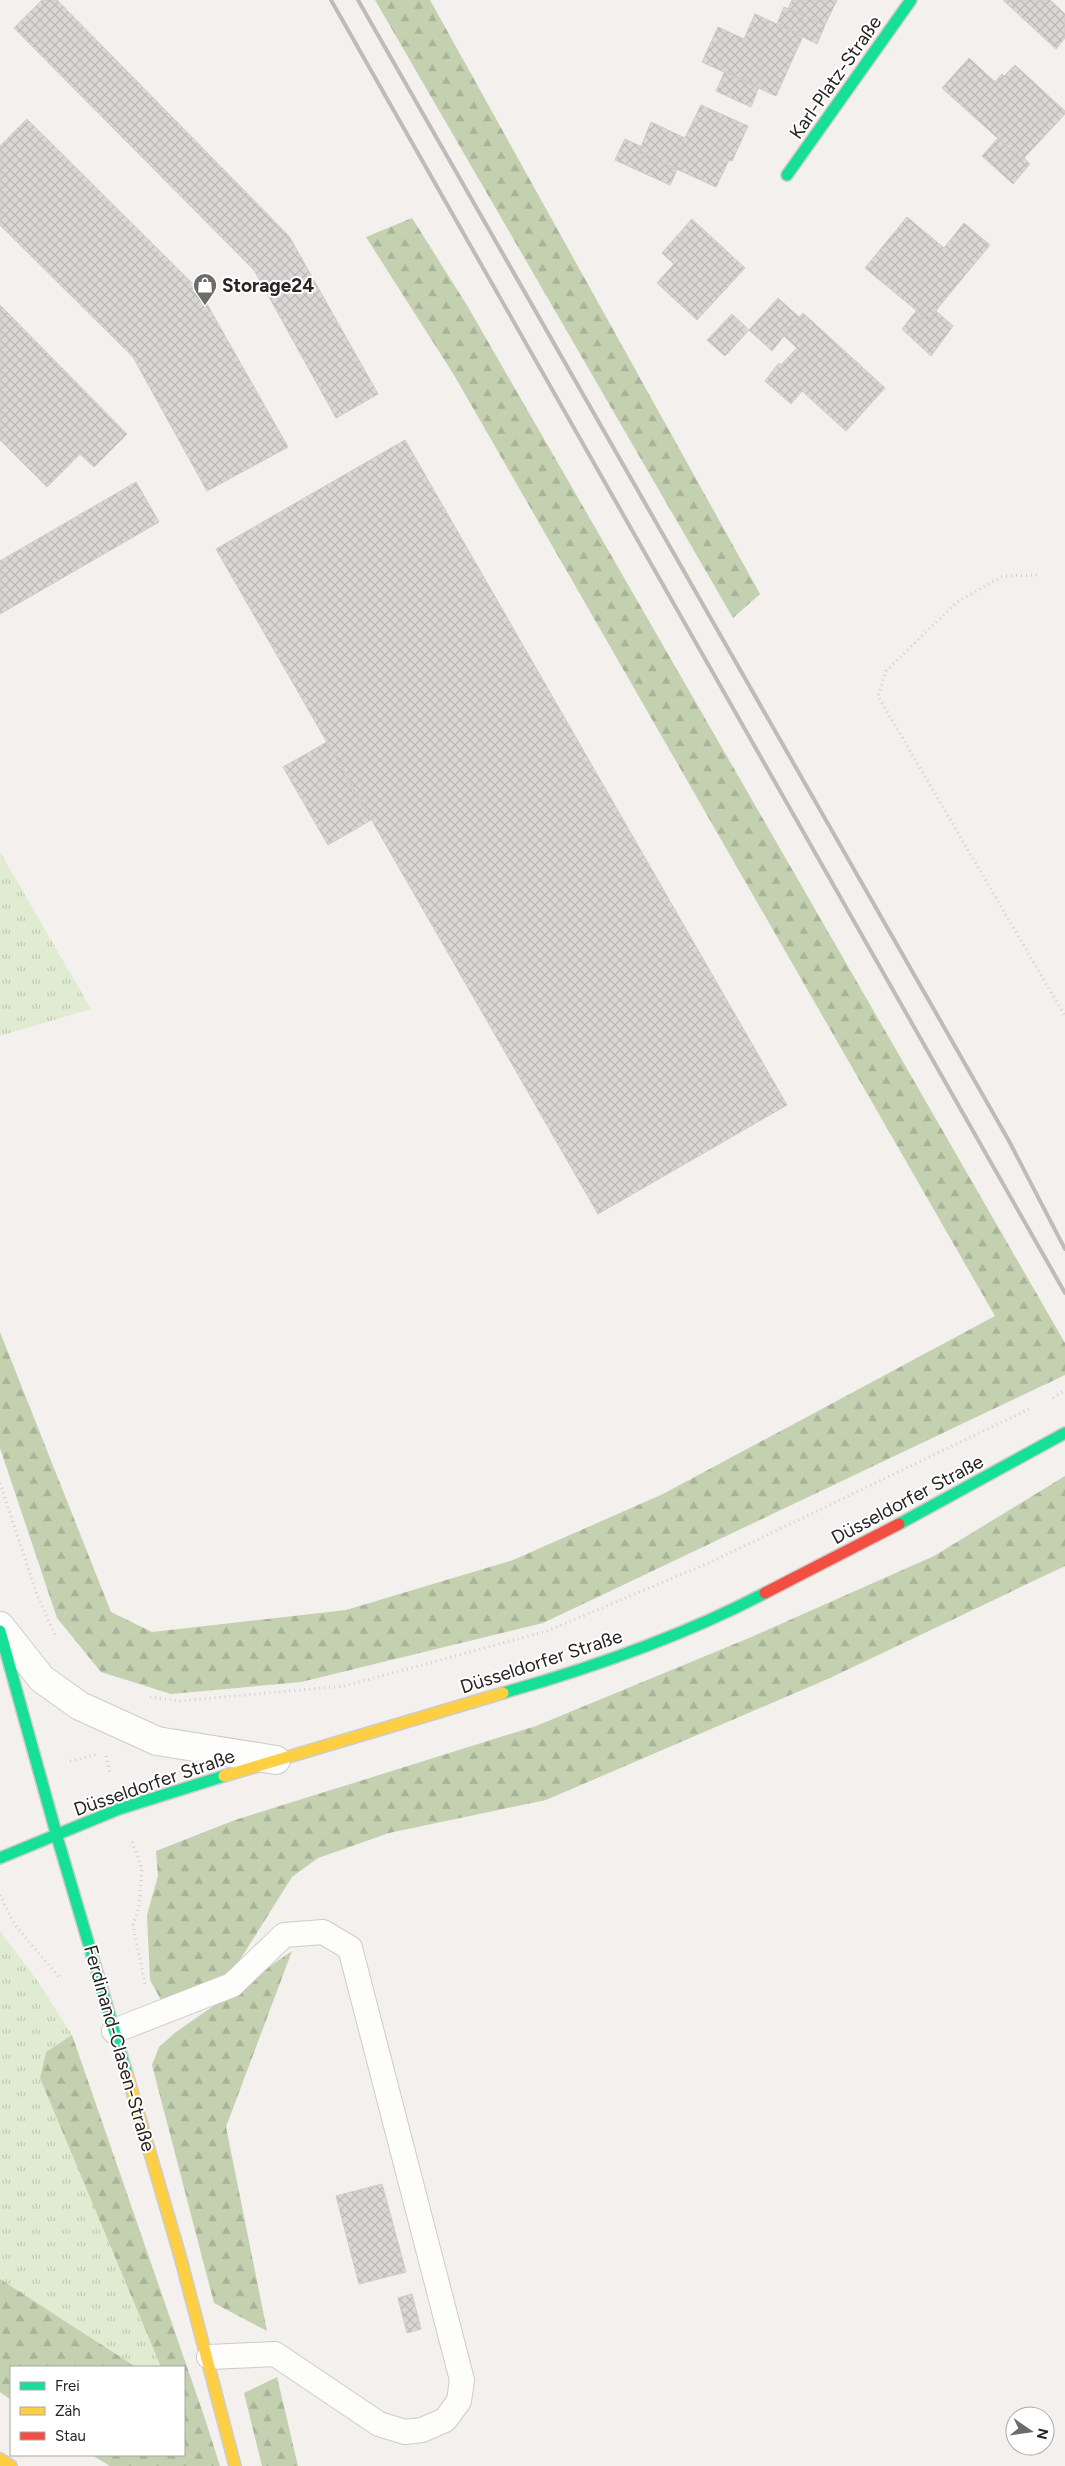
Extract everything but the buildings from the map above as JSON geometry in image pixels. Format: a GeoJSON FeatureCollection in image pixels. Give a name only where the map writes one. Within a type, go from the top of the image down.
{"type":"FeatureCollection","features":[{"type":"Feature","properties":{"kind":"main road","name":"Karl-Platz-Straße"},"geometry":{"type":"LineString","coordinates":[[787,175],[911,0]]}},
{"type":"Feature","properties":{"kind":"main road","name":"Düsseldorfer Straße"},"geometry":{"type":"LineString","coordinates":[[0,1858],[119,1809],[276,1760],[556,1678],[721,1616],[924,1511],[1065,1433]]}},
{"type":"Feature","properties":{"kind":"main road","name":"Ferdinand-Clasen-Straße"},"geometry":{"type":"LineString","coordinates":[[0,1631],[36,1769],[58,1835],[209,2357],[235,2466]]}},
{"type":"Feature","properties":{"kind":"main road"},"geometry":{"type":"LineString","coordinates":[[0,2459],[11,2466]]}},
{"type":"Feature","properties":{"kind":"street"},"geometry":{"type":"LineString","coordinates":[[0,1626],[42,1679],[80,1706],[114,1723],[157,1741],[276,1760]]}},
{"type":"Feature","properties":{"kind":"lane"},"geometry":{"type":"LineString","coordinates":[[114,2031],[232,1985],[284,1935],[323,1932],[350,1948],[462,2380],[459,2402],[445,2420],[422,2430],[405,2432],[379,2424],[275,2354],[209,2357]]}},
{"type":"Feature","properties":{"kind":"path"},"geometry":{"type":"LineString","coordinates":[[1037,575],[1003,576],[957,602],[886,671],[878,696],[1065,1016]]}},
{"type":"Feature","properties":{"kind":"path"},"geometry":{"type":"LineString","coordinates":[[1049,1400],[1065,1390]]}},
{"type":"Feature","properties":{"kind":"path"},"geometry":{"type":"LineString","coordinates":[[114,1723],[126,1694],[180,1701],[344,1686],[547,1631],[714,1561],[1032,1408]]}},
{"type":"Feature","properties":{"kind":"path"},"geometry":{"type":"LineString","coordinates":[[0,1483],[36,1592],[59,1640]]}},
{"type":"Feature","properties":{"kind":"path"},"geometry":{"type":"LineString","coordinates":[[36,1769],[105,1753],[119,1809],[142,1868],[139,1906],[133,1925],[153,2017]]}},
{"type":"Feature","properties":{"kind":"green space"},"geometry":{"type":"Polygon","coordinates":[[[375,0],[430,0],[760,594],[733,618],[375,0]]]}},
{"type":"Feature","properties":{"kind":"green space"},"geometry":{"type":"Polygon","coordinates":[[[412,218],[468,307],[1065,1343],[1065,1375],[543,1623],[301,1682],[171,1694],[101,1672],[57,1618],[0,1448],[0,1332],[111,1612],[152,1632],[346,1610],[513,1560],[663,1494],[995,1316],[454,375],[366,237],[412,218]]]}},
{"type":"Feature","properties":{"kind":"green space"},"geometry":{"type":"Polygon","coordinates":[[[0,852],[91,1009],[0,1036],[0,852]]]}},
{"type":"Feature","properties":{"kind":"green space"},"geometry":{"type":"Polygon","coordinates":[[[1065,1476],[1065,1566],[830,1678],[546,1800],[389,1833],[318,1858],[292,1877],[231,1974],[161,2000],[150,1980],[147,1915],[158,1876],[156,1851],[235,1820],[536,1726],[749,1638],[934,1556],[1065,1476]]]}},
{"type":"Feature","properties":{"kind":"green space"},"geometry":{"type":"Polygon","coordinates":[[[0,1931],[39,1983],[72,2035],[46,2052],[40,2078],[161,2366],[134,2366],[0,2279],[0,1931]]]}},
{"type":"Feature","properties":{"kind":"green space"},"geometry":{"type":"Polygon","coordinates":[[[292,1951],[226,2127],[267,2331],[214,2303],[152,2065],[159,2047],[176,2032],[292,1951]]]}},
{"type":"Feature","properties":{"kind":"green space"},"geometry":{"type":"Polygon","coordinates":[[[72,2035],[220,2466],[110,2466],[94,2456],[185,2456],[185,2366],[161,2366],[40,2078],[46,2052],[72,2035]]]}},
{"type":"Feature","properties":{"kind":"green space"},"geometry":{"type":"Polygon","coordinates":[[[0,2279],[134,2366],[10,2366],[10,2399],[0,2392],[0,2279]]]}},
{"type":"Feature","properties":{"kind":"green space"},"geometry":{"type":"Polygon","coordinates":[[[277,2377],[298,2466],[262,2466],[244,2393],[277,2377]]]}},
{"type":"Feature","properties":{"kind":"railway"},"geometry":{"type":"LineString","coordinates":[[331,0],[1065,1293]]}},
{"type":"Feature","properties":{"kind":"railway"},"geometry":{"type":"LineString","coordinates":[[358,0],[1009,1141],[1065,1249]]}},
{"type":"Feature","properties":{"kind":"traffic: fast"},"geometry":{"type":"LineString","coordinates":[[787,175],[911,0]]}},
{"type":"Feature","properties":{"kind":"traffic: fast"},"geometry":{"type":"LineString","coordinates":[[899,1524],[1065,1433]]}},
{"type":"Feature","properties":{"kind":"traffic: fast"},"geometry":{"type":"LineString","coordinates":[[503,1693],[570,1673],[636,1650],[734,1609],[765,1593]]}},
{"type":"Feature","properties":{"kind":"traffic: fast"},"geometry":{"type":"LineString","coordinates":[[0,1631],[58,1840],[127,2074]]}},
{"type":"Feature","properties":{"kind":"traffic: fast"},"geometry":{"type":"LineString","coordinates":[[0,1858],[119,1809],[224,1776]]}},
{"type":"Feature","properties":{"kind":"traffic: slow"},"geometry":{"type":"LineString","coordinates":[[224,1776],[503,1693]]}},
{"type":"Feature","properties":{"kind":"traffic: slow"},"geometry":{"type":"LineString","coordinates":[[127,2074],[180,2256],[235,2466]]}},
{"type":"Feature","properties":{"kind":"traffic: slow"},"geometry":{"type":"LineString","coordinates":[[0,2459],[11,2466]]}},
{"type":"Feature","properties":{"kind":"traffic: jam"},"geometry":{"type":"LineString","coordinates":[[765,1593],[899,1524]]}},
{"type":"Feature","properties":{"kind":"place","name":"Storage24"},"geometry":{"type":"Point","coordinates":[205,306]}}]}
